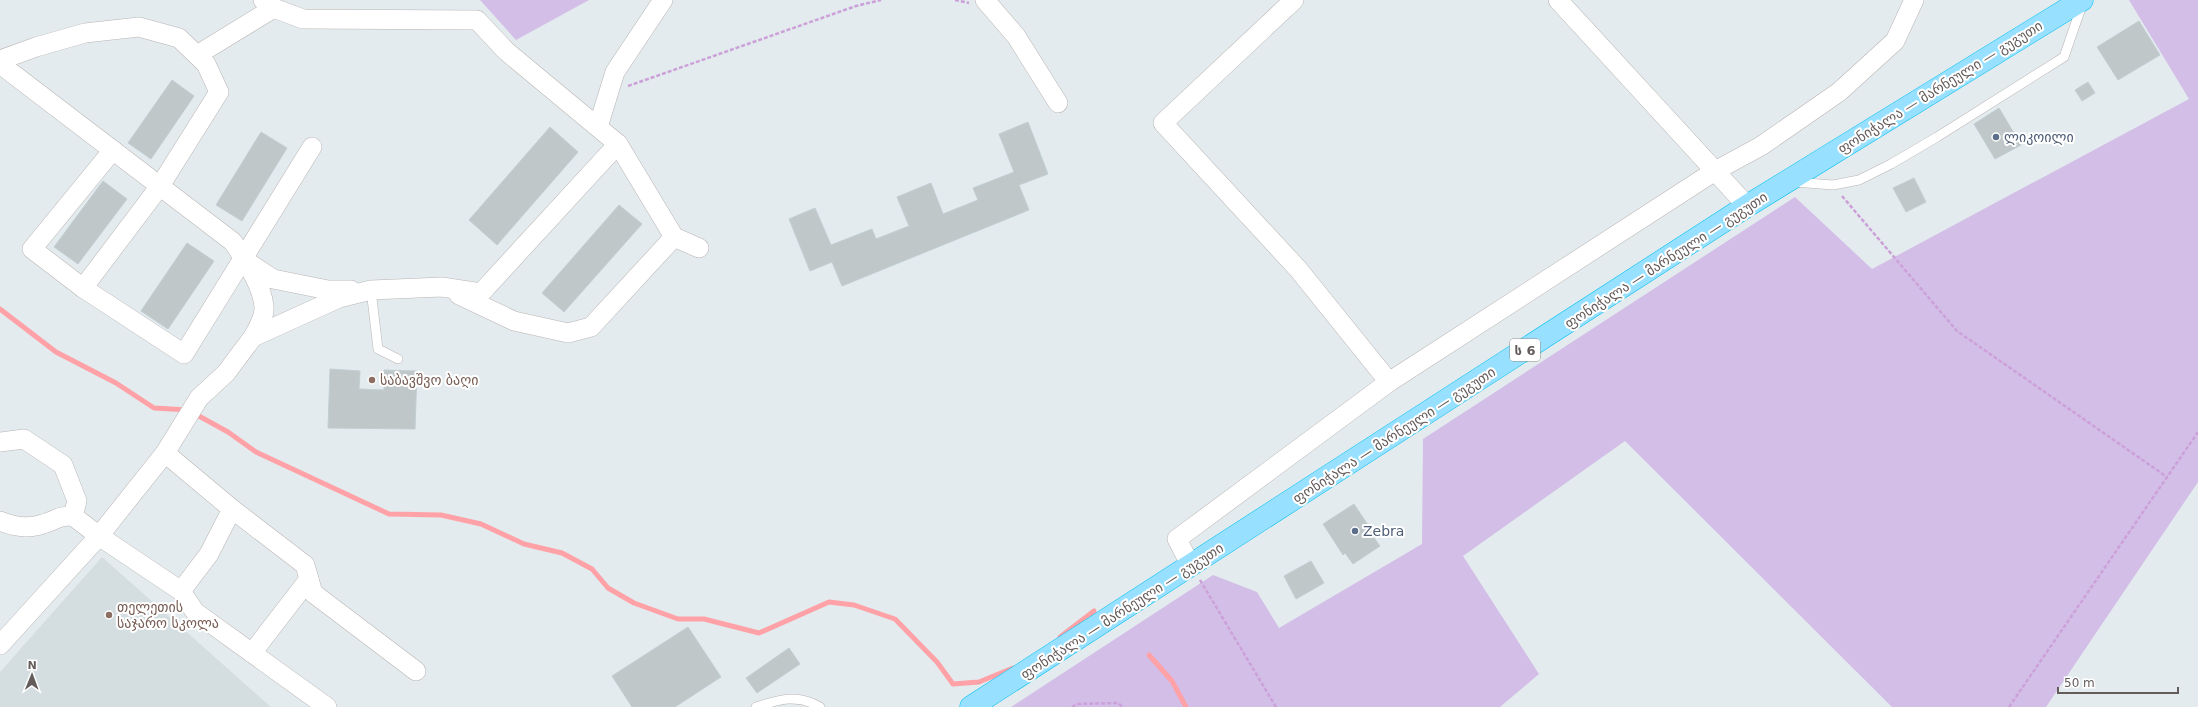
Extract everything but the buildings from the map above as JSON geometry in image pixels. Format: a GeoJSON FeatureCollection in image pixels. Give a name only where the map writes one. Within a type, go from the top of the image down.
{"type":"FeatureCollection","features":[{"type":"Feature","properties":{"kind":"highway","name":"ფონიჭალა — მარნეული — გუგუთი"},"geometry":{"type":"LineString","coordinates":[[971,707],[1747,206],[2083,0]]}},
{"type":"Feature","properties":{"kind":"street"},"geometry":{"type":"LineString","coordinates":[[598,127],[615,72],[663,0]]}},
{"type":"Feature","properties":{"kind":"street"},"geometry":{"type":"LineString","coordinates":[[1294,0],[1163,123],[1298,269],[1389,382]]}},
{"type":"Feature","properties":{"kind":"street"},"geometry":{"type":"LineString","coordinates":[[1558,0],[1747,206]]}},
{"type":"Feature","properties":{"kind":"street"},"geometry":{"type":"LineString","coordinates":[[1191,566],[1177,539],[1389,382],[1715,170],[1761,146],[1839,92],[1895,41],[1914,0]]}},
{"type":"Feature","properties":{"kind":"street"},"geometry":{"type":"LineString","coordinates":[[989,2],[1016,36],[1058,103]]}},
{"type":"Feature","properties":{"kind":"street"},"geometry":{"type":"LineString","coordinates":[[196,55],[268,4],[303,19],[477,20],[506,50],[618,144],[674,237],[698,248]]}},
{"type":"Feature","properties":{"kind":"street"},"geometry":{"type":"LineString","coordinates":[[0,60],[36,46],[85,32],[139,27],[179,38],[206,64],[219,92],[160,186],[82,288]]}},
{"type":"Feature","properties":{"kind":"street"},"geometry":{"type":"LineString","coordinates":[[0,64],[233,242],[254,276],[264,306],[261,322],[253,337],[226,373],[196,403],[165,453],[99,536],[0,645]]}},
{"type":"Feature","properties":{"kind":"street"},"geometry":{"type":"LineString","coordinates":[[244,259],[273,279],[328,290],[442,287],[480,293],[618,144]]}},
{"type":"Feature","properties":{"kind":"street"},"geometry":{"type":"LineString","coordinates":[[113,150],[32,249],[82,288],[184,354],[312,147]]}},
{"type":"Feature","properties":{"kind":"street"},"geometry":{"type":"LineString","coordinates":[[442,287],[514,321],[568,333],[591,327],[674,237]]}},
{"type":"Feature","properties":{"kind":"street"},"geometry":{"type":"LineString","coordinates":[[253,337],[339,298],[371,290]]}},
{"type":"Feature","properties":{"kind":"street"},"geometry":{"type":"LineString","coordinates":[[0,442],[24,438],[62,465],[77,501],[73,516]]}},
{"type":"Feature","properties":{"kind":"street"},"geometry":{"type":"LineString","coordinates":[[165,453],[232,509],[305,565],[313,593],[416,671]]}},
{"type":"Feature","properties":{"kind":"street"},"geometry":{"type":"LineString","coordinates":[[181,591],[209,554],[232,509]]}},
{"type":"Feature","properties":{"kind":"street"},"geometry":{"type":"LineString","coordinates":[[0,521],[15,527],[43,524],[59,516],[73,516],[99,536],[181,591],[195,612],[327,707]]}},
{"type":"Feature","properties":{"kind":"street"},"geometry":{"type":"LineString","coordinates":[[252,653],[309,579]]}},
{"type":"Feature","properties":{"kind":"lane"},"geometry":{"type":"LineString","coordinates":[[1790,181],[1833,185],[1859,180],[1891,164],[2064,57],[2083,0]]}},
{"type":"Feature","properties":{"kind":"lane"},"geometry":{"type":"LineString","coordinates":[[371,290],[378,350],[398,359]]}},
{"type":"Feature","properties":{"kind":"lane"},"geometry":{"type":"LineString","coordinates":[[756,707],[780,699],[807,699],[820,707]]}},
{"type":"Feature","properties":{"kind":"path"},"geometry":{"type":"LineString","coordinates":[[608,93],[856,6],[881,0]]}},
{"type":"Feature","properties":{"kind":"path"},"geometry":{"type":"LineString","coordinates":[[1833,185],[1957,331],[2167,477]]}},
{"type":"Feature","properties":{"kind":"path"},"geometry":{"type":"LineString","coordinates":[[2009,707],[2198,432]]}},
{"type":"Feature","properties":{"kind":"path"},"geometry":{"type":"LineString","coordinates":[[1191,566],[1276,707]]}},
{"type":"Feature","properties":{"kind":"path"},"geometry":{"type":"LineString","coordinates":[[1072,707],[1077,704],[1118,703],[1123,707]]}},
{"type":"Feature","properties":{"kind":"shaded area"},"geometry":{"type":"Polygon","coordinates":[[[480,0],[589,0],[516,40],[480,0]]]}},
{"type":"Feature","properties":{"kind":"shaded area"},"geometry":{"type":"Polygon","coordinates":[[[2129,0],[2198,0],[2198,482],[2046,707],[1892,707],[1625,441],[1463,556],[1539,674],[1500,707],[1011,707],[1213,575],[1257,592],[1279,628],[1422,544],[1423,439],[1795,197],[1872,269],[2189,99],[2129,0]]]}},
{"type":"Feature","properties":{"kind":"shaded area","name":"თელეთის საჯარო სკოლა"},"geometry":{"type":"Polygon","coordinates":[[[102,557],[271,707],[0,707],[0,672],[102,557]]]}},
{"type":"Feature","properties":{"kind":"waterway"},"geometry":{"type":"LineString","coordinates":[[0,309],[56,352],[116,383],[154,408],[188,410],[228,432],[256,452],[389,514],[441,515],[481,524],[524,544],[562,553],[592,569],[608,588],[634,603],[678,619],[704,619],[759,633],[829,602],[854,605],[895,619],[937,662],[953,684],[979,682],[1013,668]]}},
{"type":"Feature","properties":{"kind":"waterway"},"geometry":{"type":"LineString","coordinates":[[1060,637],[1094,611]]}},
{"type":"Feature","properties":{"kind":"waterway"},"geometry":{"type":"LineString","coordinates":[[1149,655],[1172,681],[1186,707]]}},
{"type":"Feature","properties":{"kind":"place","name":"ლიკოილი"},"geometry":{"type":"Point","coordinates":[1996,137]}},
{"type":"Feature","properties":{"kind":"place","name":"საბავშვო ბაღი"},"geometry":{"type":"Point","coordinates":[372,380]}},
{"type":"Feature","properties":{"kind":"place","name":"Zebra"},"geometry":{"type":"Point","coordinates":[1355,531]}},
{"type":"Feature","properties":{"kind":"place","name":"თელეთის საჯარო სკოლა"},"geometry":{"type":"Point","coordinates":[109,615]}}]}
